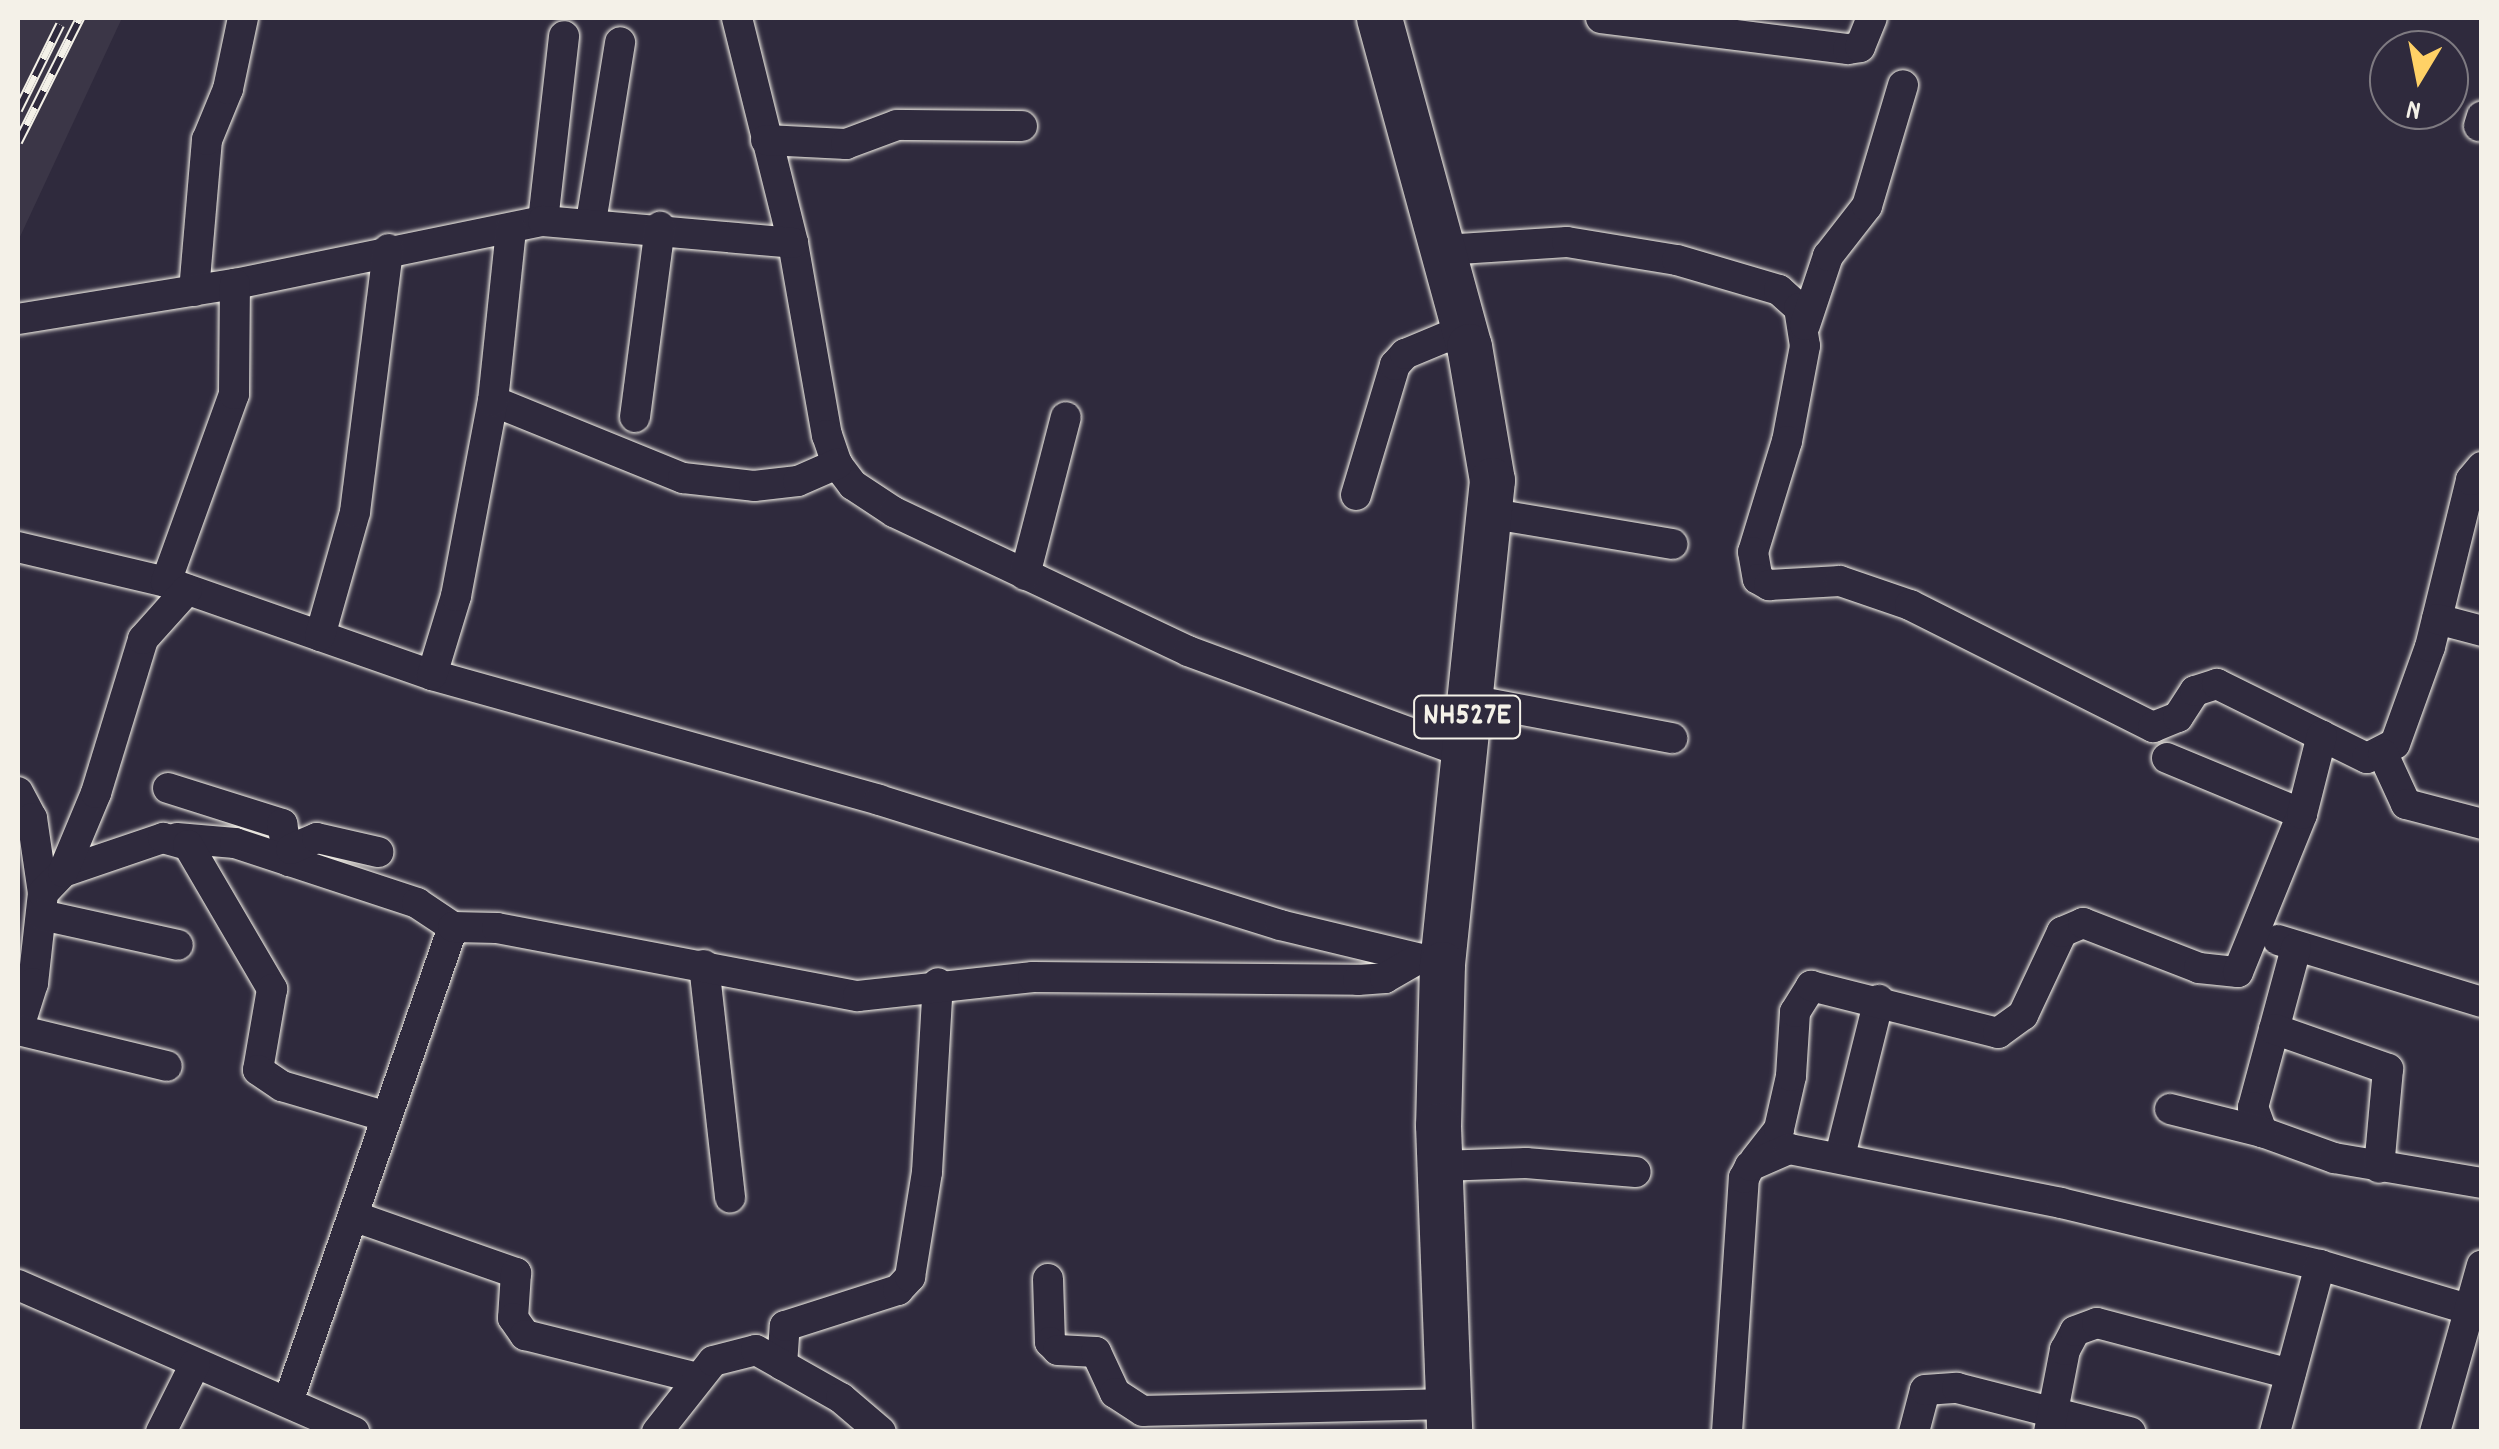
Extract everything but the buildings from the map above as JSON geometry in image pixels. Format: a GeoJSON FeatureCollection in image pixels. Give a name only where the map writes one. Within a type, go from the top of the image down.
{"type":"FeatureCollection","features":[{"type":"Feature","properties":{"kind":"highway","name":"NH527E"},"geometry":{"type":"LineString","coordinates":[[1379,18],[1465,329],[1487,436],[1493,514],[1470,700],[1430,962],[1449,1418]]}},
{"type":"Feature","properties":{"kind":"street"},"geometry":{"type":"LineString","coordinates":[[194,291],[207,140],[228,89],[243,18]]}},
{"type":"Feature","properties":{"kind":"street"},"geometry":{"type":"LineString","coordinates":[[738,18],[793,243],[836,464],[894,512],[1188,651],[1462,752]]}},
{"type":"Feature","properties":{"kind":"street"},"geometry":{"type":"LineString","coordinates":[[1601,18],[1848,49],[1860,46],[1872,18]]}},
{"type":"Feature","properties":{"kind":"street"},"geometry":{"type":"LineString","coordinates":[[543,221],[564,36]]}},
{"type":"Feature","properties":{"kind":"street"},"geometry":{"type":"LineString","coordinates":[[591,222],[620,42]]}},
{"type":"Feature","properties":{"kind":"street"},"geometry":{"type":"LineString","coordinates":[[1903,85],[1867,206],[1828,256],[1805,324],[1787,440],[1753,552],[1758,579],[1769,585],[1840,581],[1910,605],[2154,726],[2178,717],[2195,691],[2217,684],[2367,758],[2383,754],[2395,744],[2437,619],[2471,480],[2482,466]]}},
{"type":"Feature","properties":{"kind":"street"},"geometry":{"type":"LineString","coordinates":[[766,140],[846,144],[897,126],[1022,126]]}},
{"type":"Feature","properties":{"kind":"street"},"geometry":{"type":"LineString","coordinates":[[18,320],[234,284],[388,249],[543,221],[660,227],[793,243]]}},
{"type":"Feature","properties":{"kind":"street"},"geometry":{"type":"LineString","coordinates":[[635,417],[660,227]]}},
{"type":"Feature","properties":{"kind":"street"},"geometry":{"type":"LineString","coordinates":[[432,675],[456,596],[494,401],[512,229]]}},
{"type":"Feature","properties":{"kind":"street"},"geometry":{"type":"LineString","coordinates":[[1444,250],[1554,241],[1677,260],[1779,290],[1800,308],[1805,324]]}},
{"type":"Feature","properties":{"kind":"street"},"geometry":{"type":"LineString","coordinates":[[320,636],[355,512],[388,249]]}},
{"type":"Feature","properties":{"kind":"street"},"geometry":{"type":"LineString","coordinates":[[168,1066],[18,1030],[49,893],[96,793],[143,639],[177,586],[234,394],[234,284]]}},
{"type":"Feature","properties":{"kind":"street"},"geometry":{"type":"LineString","coordinates":[[1356,494],[1395,365],[1405,354],[1465,329]]}},
{"type":"Feature","properties":{"kind":"street"},"geometry":{"type":"LineString","coordinates":[[494,401],[682,478],[754,486],[798,481],[836,464]]}},
{"type":"Feature","properties":{"kind":"street"},"geometry":{"type":"LineString","coordinates":[[1025,575],[1066,417]]}},
{"type":"Feature","properties":{"kind":"street"},"geometry":{"type":"LineString","coordinates":[[1493,514],[1673,544]]}},
{"type":"Feature","properties":{"kind":"street"},"geometry":{"type":"LineString","coordinates":[[18,547],[177,586],[432,675],[1430,962]]}},
{"type":"Feature","properties":{"kind":"street"},"geometry":{"type":"LineString","coordinates":[[2437,619],[2482,632]]}},
{"type":"Feature","properties":{"kind":"street"},"geometry":{"type":"LineString","coordinates":[[1470,700],[1672,738]]}},
{"type":"Feature","properties":{"kind":"street"},"geometry":{"type":"LineString","coordinates":[[1727,1432],[1750,1166],[1779,1129],[1800,996],[1811,986],[1998,1033],[2022,1016],[2070,925],[2098,927],[2225,974],[2246,962],[2302,814],[2322,735]]}},
{"type":"Feature","properties":{"kind":"street"},"geometry":{"type":"LineString","coordinates":[[2383,754],[2406,804],[2482,824]]}},
{"type":"Feature","properties":{"kind":"street"},"geometry":{"type":"LineString","coordinates":[[2167,758],[2302,814]]}},
{"type":"Feature","properties":{"kind":"street"},"geometry":{"type":"LineString","coordinates":[[168,788],[282,824],[290,855]]}},
{"type":"Feature","properties":{"kind":"street"},"geometry":{"type":"LineString","coordinates":[[18,792],[32,818],[49,893]]}},
{"type":"Feature","properties":{"kind":"street"},"geometry":{"type":"LineString","coordinates":[[49,893],[146,842],[176,838],[235,843],[290,855],[417,903],[453,927],[497,928],[858,996],[938,983],[1033,976],[1358,980],[1385,978],[1430,962]]}},
{"type":"Feature","properties":{"kind":"street"},"geometry":{"type":"LineString","coordinates":[[176,838],[188,845],[272,989],[258,1070],[282,1086],[387,1118]]}},
{"type":"Feature","properties":{"kind":"street"},"geometry":{"type":"LineString","coordinates":[[290,855],[318,838],[378,852]]}},
{"type":"Feature","properties":{"kind":"street"},"geometry":{"type":"LineString","coordinates":[[49,893],[178,944]]}},
{"type":"Feature","properties":{"kind":"street"},"geometry":{"type":"LineString","coordinates":[[288,1402],[453,927]]}},
{"type":"Feature","properties":{"kind":"street"},"geometry":{"type":"LineString","coordinates":[[2257,931],[2296,948],[2482,1002]]}},
{"type":"Feature","properties":{"kind":"street"},"geometry":{"type":"LineString","coordinates":[[2262,1132],[2253,1108],[2296,948]]}},
{"type":"Feature","properties":{"kind":"street"},"geometry":{"type":"LineString","coordinates":[[704,965],[730,1198]]}},
{"type":"Feature","properties":{"kind":"street"},"geometry":{"type":"LineString","coordinates":[[782,1364],[785,1326],[898,1290],[910,1278],[927,1172],[938,983]]}},
{"type":"Feature","properties":{"kind":"street"},"geometry":{"type":"LineString","coordinates":[[1840,1156],[1879,1000]]}},
{"type":"Feature","properties":{"kind":"street"},"geometry":{"type":"LineString","coordinates":[[2274,1028],[2388,1069],[2379,1168]]}},
{"type":"Feature","properties":{"kind":"street"},"geometry":{"type":"LineString","coordinates":[[2170,1108],[2379,1168],[2482,1183]]}},
{"type":"Feature","properties":{"kind":"street"},"geometry":{"type":"LineString","coordinates":[[1750,1166],[1789,1148],[1840,1156],[2320,1265],[2471,1310]]}},
{"type":"Feature","properties":{"kind":"street"},"geometry":{"type":"LineString","coordinates":[[1440,1166],[1526,1164],[1636,1172]]}},
{"type":"Feature","properties":{"kind":"street"},"geometry":{"type":"LineString","coordinates":[[353,1216],[516,1273],[513,1318],[524,1334],[694,1377]]}},
{"type":"Feature","properties":{"kind":"street"},"geometry":{"type":"LineString","coordinates":[[2275,1432],[2320,1265]]}},
{"type":"Feature","properties":{"kind":"street"},"geometry":{"type":"LineString","coordinates":[[2435,1432],[2482,1265]]}},
{"type":"Feature","properties":{"kind":"street"},"geometry":{"type":"LineString","coordinates":[[1048,1279],[1050,1342],[1058,1350],[1096,1352],[1115,1393],[1143,1411],[1449,1418]]}},
{"type":"Feature","properties":{"kind":"street"},"geometry":{"type":"LineString","coordinates":[[18,1286],[354,1432]]}},
{"type":"Feature","properties":{"kind":"street"},"geometry":{"type":"LineString","coordinates":[[2052,1422],[2064,1350],[2075,1331],[2098,1324],[2290,1374]]}},
{"type":"Feature","properties":{"kind":"street"},"geometry":{"type":"LineString","coordinates":[[657,1432],[694,1377],[739,1351],[756,1350],[881,1432]]}},
{"type":"Feature","properties":{"kind":"street"},"geometry":{"type":"LineString","coordinates":[[161,1432],[195,1364]]}},
{"type":"Feature","properties":{"kind":"street"},"geometry":{"type":"LineString","coordinates":[[1914,1432],[1925,1390],[1939,1388],[2052,1422],[2130,1432]]}},
{"type":"Feature","properties":{"kind":"shaded area"},"geometry":{"type":"Polygon","coordinates":[[[18,18],[122,18],[18,241],[18,18]]]}},
{"type":"Feature","properties":{"kind":"railway"},"geometry":{"type":"LineString","coordinates":[[18,142],[80,18]]}},
{"type":"Feature","properties":{"kind":"railway"},"geometry":{"type":"LineString","coordinates":[[18,110],[60,25]]}}]}
